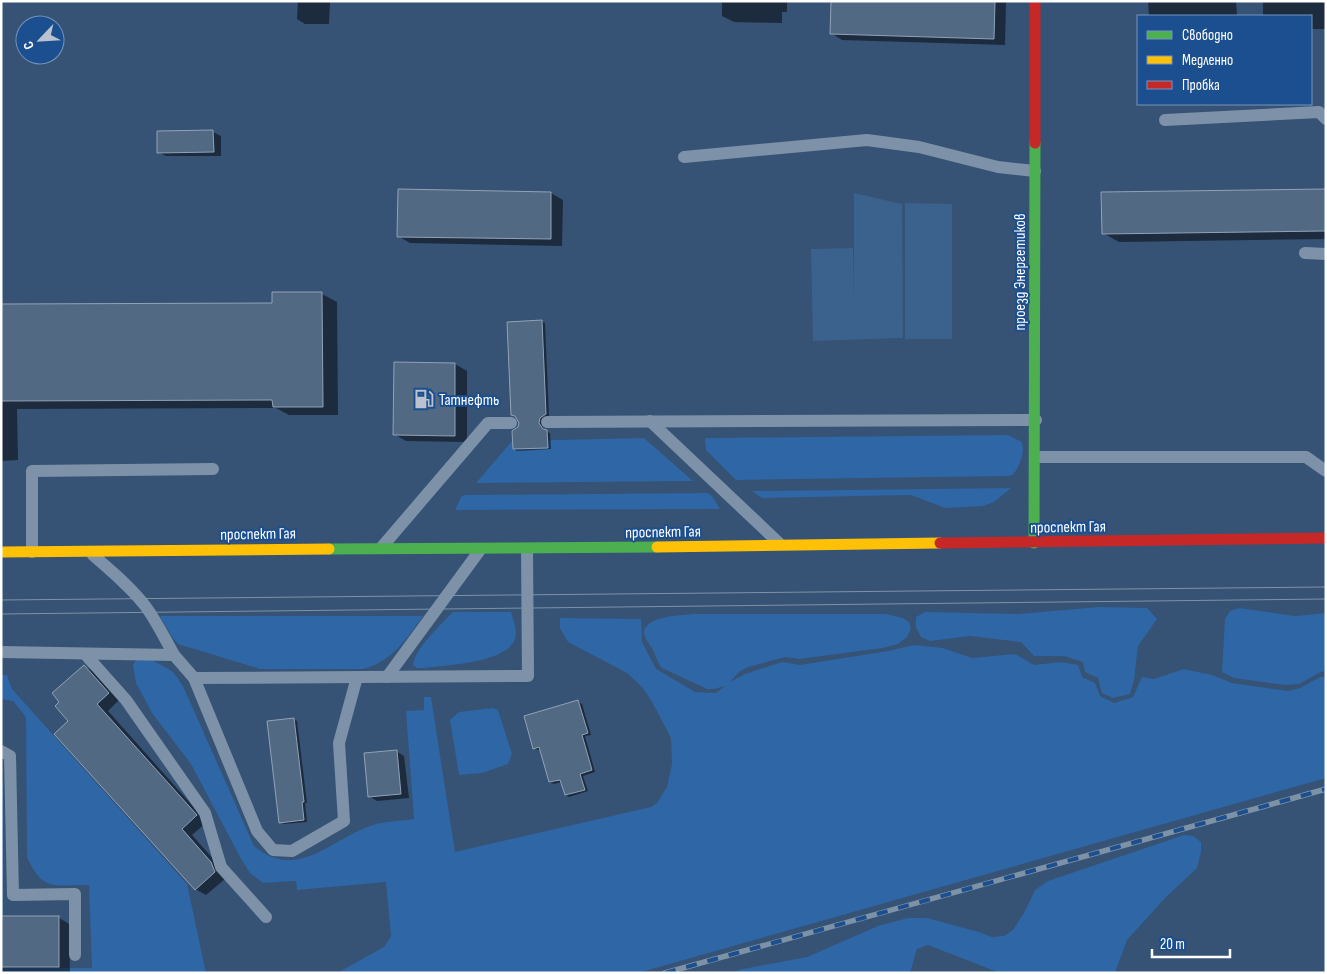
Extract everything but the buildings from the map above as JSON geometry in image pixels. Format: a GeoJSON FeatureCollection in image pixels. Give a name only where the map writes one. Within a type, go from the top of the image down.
{"type":"FeatureCollection","features":[{"type":"Feature","properties":{"kind":"main road","name":"проезд Энергетиков"},"geometry":{"type":"LineString","coordinates":[[1034,543],[1036,420],[1036,1]]}},
{"type":"Feature","properties":{"kind":"main road","name":"проспект Гая"},"geometry":{"type":"LineString","coordinates":[[1,552],[527,549],[1326,538]]}},
{"type":"Feature","properties":{"kind":"lane"},"geometry":{"type":"LineString","coordinates":[[1165,120],[1320,112],[1326,119]]}},
{"type":"Feature","properties":{"kind":"lane"},"geometry":{"type":"LineString","coordinates":[[684,157],[867,140],[919,148],[998,167],[1036,172]]}},
{"type":"Feature","properties":{"kind":"lane"},"geometry":{"type":"LineString","coordinates":[[1305,253],[1326,254]]}},
{"type":"Feature","properties":{"kind":"lane"},"geometry":{"type":"LineString","coordinates":[[547,422],[1036,420]]}},
{"type":"Feature","properties":{"kind":"lane"},"geometry":{"type":"LineString","coordinates":[[650,421],[781,545]]}},
{"type":"Feature","properties":{"kind":"lane"},"geometry":{"type":"LineString","coordinates":[[380,549],[488,423],[511,423]]}},
{"type":"Feature","properties":{"kind":"lane"},"geometry":{"type":"LineString","coordinates":[[1035,457],[1306,457],[1326,471]]}},
{"type":"Feature","properties":{"kind":"lane"},"geometry":{"type":"LineString","coordinates":[[32,552],[32,471],[213,468]]}},
{"type":"Feature","properties":{"kind":"lane"},"geometry":{"type":"LineString","coordinates":[[387,677],[481,549]]}},
{"type":"Feature","properties":{"kind":"lane"},"geometry":{"type":"LineString","coordinates":[[194,678],[528,676],[527,549]]}},
{"type":"Feature","properties":{"kind":"lane"},"geometry":{"type":"LineString","coordinates":[[89,551],[124,581],[145,605],[174,655],[194,678],[257,831],[273,850],[292,851],[344,822],[339,744],[357,677]]}},
{"type":"Feature","properties":{"kind":"lane"},"geometry":{"type":"LineString","coordinates":[[1,652],[174,655]]}},
{"type":"Feature","properties":{"kind":"lane"},"geometry":{"type":"LineString","coordinates":[[85,654],[126,700],[205,813],[222,867],[266,917]]}},
{"type":"Feature","properties":{"kind":"lane"},"geometry":{"type":"LineString","coordinates":[[1,751],[10,756],[13,895],[74,894],[75,955]]}},
{"type":"Feature","properties":{"kind":"shaded area"},"geometry":{"type":"Polygon","coordinates":[[[854,193],[902,204],[903,338],[813,341],[811,249],[853,248],[854,303],[854,193]]]}},
{"type":"Feature","properties":{"kind":"shaded area"},"geometry":{"type":"Polygon","coordinates":[[[905,203],[952,204],[952,339],[905,339],[905,203]]]}},
{"type":"Feature","properties":{"kind":"shaded area"},"geometry":{"type":"Polygon","coordinates":[[[1008,435],[1022,442],[1023,450],[1016,471],[1013,475],[1007,476],[736,480],[706,450],[705,438],[1008,435]]]}},
{"type":"Feature","properties":{"kind":"shaded area"},"geometry":{"type":"Polygon","coordinates":[[[644,438],[693,481],[476,483],[512,441],[644,438]]]}},
{"type":"Feature","properties":{"kind":"shaded area"},"geometry":{"type":"Polygon","coordinates":[[[1011,488],[994,502],[983,506],[945,508],[911,495],[762,498],[752,491],[1011,488]]]}},
{"type":"Feature","properties":{"kind":"shaded area"},"geometry":{"type":"Polygon","coordinates":[[[708,493],[720,509],[455,510],[461,497],[464,495],[708,493]]]}},
{"type":"Feature","properties":{"kind":"shaded area"},"geometry":{"type":"Polygon","coordinates":[[[1099,607],[1147,608],[1157,619],[1138,646],[1134,680],[1130,694],[1113,698],[1102,693],[1098,678],[1085,672],[1083,662],[1064,656],[1034,656],[1021,642],[970,636],[930,641],[921,637],[916,627],[916,617],[925,612],[1018,614],[1099,607]]]}},
{"type":"Feature","properties":{"kind":"shaded area"},"geometry":{"type":"Polygon","coordinates":[[[1239,608],[1295,616],[1326,613],[1326,671],[1299,684],[1285,685],[1234,678],[1222,672],[1225,619],[1230,611],[1239,608]]]}},
{"type":"Feature","properties":{"kind":"shaded area"},"geometry":{"type":"Polygon","coordinates":[[[453,612],[511,612],[516,629],[515,639],[510,647],[488,658],[460,664],[417,668],[413,665],[418,652],[429,637],[453,612]]]}},
{"type":"Feature","properties":{"kind":"shaded area"},"geometry":{"type":"Polygon","coordinates":[[[694,614],[886,614],[903,618],[909,622],[911,629],[907,637],[898,644],[883,648],[799,659],[785,657],[748,667],[740,671],[730,682],[745,674],[782,662],[800,665],[914,645],[943,648],[972,658],[1015,654],[1034,665],[1061,662],[1078,665],[1082,677],[1095,683],[1100,696],[1114,703],[1133,697],[1142,677],[1154,679],[1184,669],[1212,675],[1232,683],[1288,691],[1300,688],[1320,677],[1326,677],[1326,778],[638,973],[337,973],[384,947],[391,936],[386,882],[297,890],[296,881],[263,883],[250,873],[191,764],[152,713],[136,683],[133,665],[136,660],[150,659],[174,673],[183,686],[254,846],[270,856],[285,860],[300,859],[315,854],[360,830],[376,824],[414,819],[406,711],[424,710],[424,697],[431,697],[455,852],[651,807],[657,803],[667,787],[672,764],[671,738],[642,687],[627,673],[568,642],[560,628],[560,618],[641,619],[642,642],[656,669],[695,692],[716,693],[725,686],[707,689],[662,668],[644,634],[646,627],[657,620],[665,617],[694,614]]]}},
{"type":"Feature","properties":{"kind":"shaded area"},"geometry":{"type":"Polygon","coordinates":[[[160,616],[423,616],[398,648],[373,666],[363,669],[260,669],[178,644],[160,616]]]}},
{"type":"Feature","properties":{"kind":"shaded area"},"geometry":{"type":"Polygon","coordinates":[[[1,675],[7,675],[12,689],[187,884],[206,973],[1,973],[1,968],[92,968],[89,885],[52,885],[45,882],[33,869],[27,857],[26,717],[13,701],[1,699],[1,675]]]}},
{"type":"Feature","properties":{"kind":"shaded area"},"geometry":{"type":"Polygon","coordinates":[[[493,708],[498,710],[512,754],[508,764],[482,773],[459,775],[450,720],[459,712],[493,708]]]}},
{"type":"Feature","properties":{"kind":"shaded area"},"geometry":{"type":"Polygon","coordinates":[[[1,779],[3,783],[3,915],[1,915],[1,779]]]}},
{"type":"Feature","properties":{"kind":"shaded area"},"geometry":{"type":"Polygon","coordinates":[[[1184,835],[1193,836],[1201,842],[1201,852],[1197,868],[1166,897],[1127,940],[1115,973],[1000,973],[928,945],[917,949],[910,973],[734,973],[738,970],[807,957],[878,926],[908,918],[927,918],[992,937],[1004,936],[1013,930],[1035,890],[1048,881],[1184,835]]]}},
{"type":"Feature","properties":{"kind":"tram line"},"geometry":{"type":"LineString","coordinates":[[1,600],[1326,587]]}},
{"type":"Feature","properties":{"kind":"tram line"},"geometry":{"type":"LineString","coordinates":[[1,614],[1326,599]]}},
{"type":"Feature","properties":{"kind":"railway"},"geometry":{"type":"LineString","coordinates":[[665,973],[1326,789]]}},
{"type":"Feature","properties":{"kind":"traffic: fast"},"geometry":{"type":"LineString","coordinates":[[1034,543],[1035,143]]}},
{"type":"Feature","properties":{"kind":"traffic: fast"},"geometry":{"type":"LineString","coordinates":[[329,549],[657,547]]}},
{"type":"Feature","properties":{"kind":"traffic: slow"},"geometry":{"type":"LineString","coordinates":[[657,547],[940,543]]}},
{"type":"Feature","properties":{"kind":"traffic: slow"},"geometry":{"type":"LineString","coordinates":[[1,552],[329,549]]}},
{"type":"Feature","properties":{"kind":"traffic: jam"},"geometry":{"type":"LineString","coordinates":[[1035,1],[1035,143]]}},
{"type":"Feature","properties":{"kind":"traffic: jam"},"geometry":{"type":"LineString","coordinates":[[940,543],[1326,538]]}},
{"type":"Feature","properties":{"kind":"place","name":"Татнефть"},"geometry":{"type":"Point","coordinates":[424,399]}}]}
